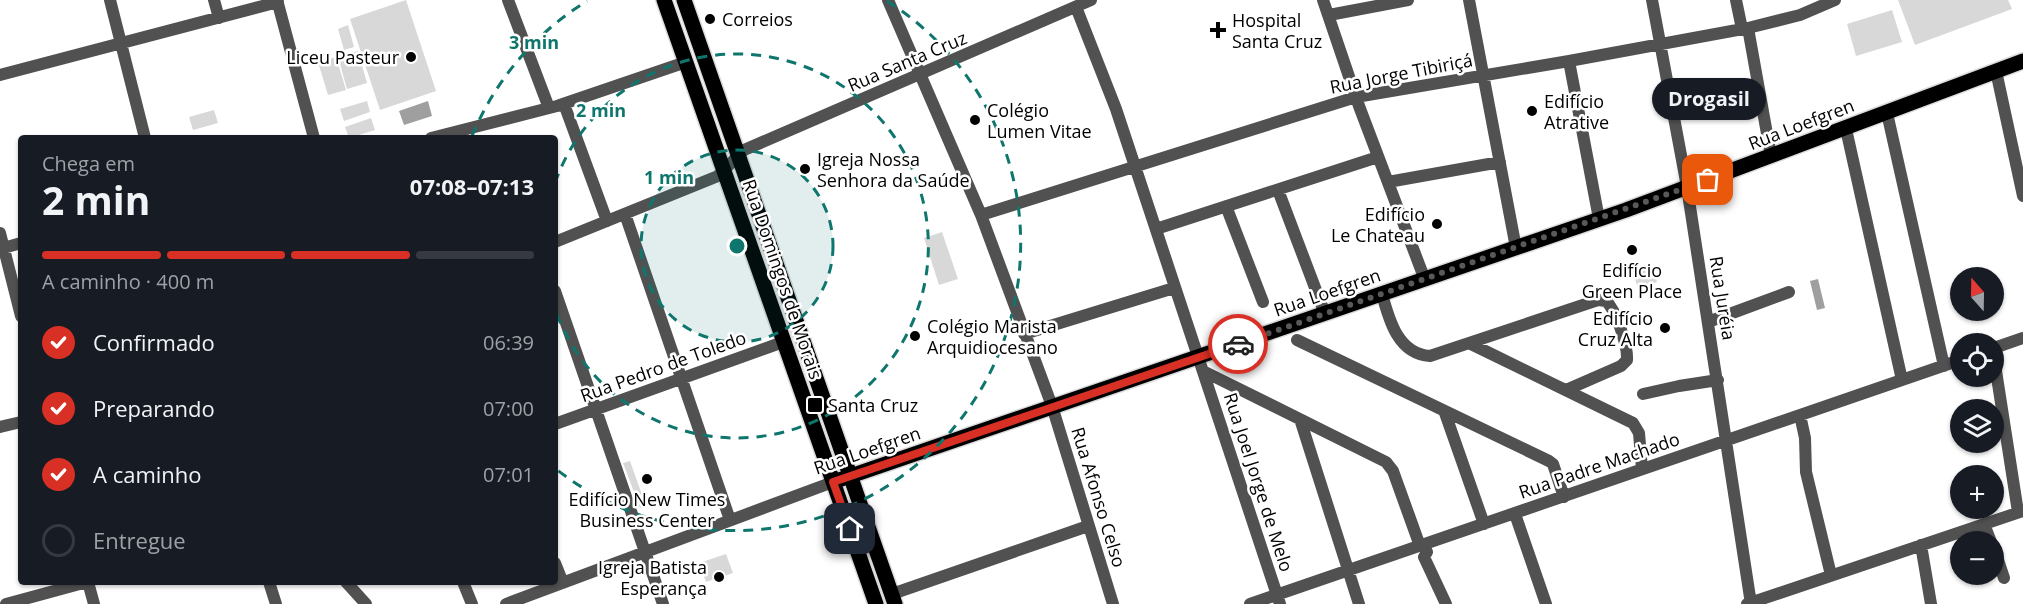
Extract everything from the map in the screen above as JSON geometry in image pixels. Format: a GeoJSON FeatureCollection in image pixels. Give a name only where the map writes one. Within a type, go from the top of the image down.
{"type":"FeatureCollection","features":[{"type":"Feature","properties":{"kind":"main road","name":"Rua Domingos de Morais"},"geometry":{"type":"LineString","coordinates":[[684,0],[893,599]]}},
{"type":"Feature","properties":{"kind":"main road","name":"Rua Domingos de Morais"},"geometry":{"type":"LineString","coordinates":[[668,3],[686,62],[876,604]]}},
{"type":"Feature","properties":{"kind":"main road","name":"Rua Loefgren"},"geometry":{"type":"LineString","coordinates":[[833,482],[1052,406],[1200,365],[1222,349],[1687,188],[2023,61]]}},
{"type":"Feature","properties":{"kind":"street"},"geometry":{"type":"LineString","coordinates":[[110,0],[144,135]]}},
{"type":"Feature","properties":{"kind":"street"},"geometry":{"type":"LineString","coordinates":[[214,0],[219,18]]}},
{"type":"Feature","properties":{"kind":"street"},"geometry":{"type":"LineString","coordinates":[[508,0],[549,108]]}},
{"type":"Feature","properties":{"kind":"street","name":"Rua Afonso Celso"},"geometry":{"type":"LineString","coordinates":[[888,0],[981,215],[1052,406],[1113,604]]}},
{"type":"Feature","properties":{"kind":"street","name":"Rua Santa Cruz"},"geometry":{"type":"LineString","coordinates":[[738,154],[1091,0]]}},
{"type":"Feature","properties":{"kind":"street"},"geometry":{"type":"LineString","coordinates":[[1323,0],[1356,97],[1425,279]]}},
{"type":"Feature","properties":{"kind":"street"},"geometry":{"type":"LineString","coordinates":[[1329,15],[1408,0]]}},
{"type":"Feature","properties":{"kind":"street"},"geometry":{"type":"LineString","coordinates":[[1469,0],[1516,248]]}},
{"type":"Feature","properties":{"kind":"street","name":"Rua Juréia"},"geometry":{"type":"LineString","coordinates":[[1652,0],[1687,188],[1718,380],[1750,604]]}},
{"type":"Feature","properties":{"kind":"street"},"geometry":{"type":"LineString","coordinates":[[1736,0],[1745,29],[1771,156]]}},
{"type":"Feature","properties":{"kind":"street","name":"Rua Jorge Tibiriçá"},"geometry":{"type":"LineString","coordinates":[[981,215],[1356,97],[1569,62],[1745,29],[1800,15],[1835,0]]}},
{"type":"Feature","properties":{"kind":"street"},"geometry":{"type":"LineString","coordinates":[[0,75],[277,1],[313,135]]}},
{"type":"Feature","properties":{"kind":"street","name":"Rua Joel Jorge de Melo"},"geometry":{"type":"LineString","coordinates":[[1076,7],[1116,109],[1279,599]]}},
{"type":"Feature","properties":{"kind":"street"},"geometry":{"type":"LineString","coordinates":[[443,135],[564,104],[686,62]]}},
{"type":"Feature","properties":{"kind":"street"},"geometry":{"type":"LineString","coordinates":[[1569,62],[1599,219]]}},
{"type":"Feature","properties":{"kind":"street"},"geometry":{"type":"LineString","coordinates":[[1996,71],[2023,196]]}},
{"type":"Feature","properties":{"kind":"street"},"geometry":{"type":"LineString","coordinates":[[564,104],[607,221]]}},
{"type":"Feature","properties":{"kind":"street"},"geometry":{"type":"LineString","coordinates":[[1887,113],[1944,366]]}},
{"type":"Feature","properties":{"kind":"street"},"geometry":{"type":"LineString","coordinates":[[1846,129],[1902,380]]}},
{"type":"Feature","properties":{"kind":"street"},"geometry":{"type":"LineString","coordinates":[[558,241],[718,176],[738,154]]}},
{"type":"Feature","properties":{"kind":"street"},"geometry":{"type":"LineString","coordinates":[[1156,229],[1378,157]]}},
{"type":"Feature","properties":{"kind":"street"},"geometry":{"type":"LineString","coordinates":[[1388,182],[1500,162]]}},
{"type":"Feature","properties":{"kind":"street"},"geometry":{"type":"LineString","coordinates":[[1278,190],[1321,315]]}},
{"type":"Feature","properties":{"kind":"street"},"geometry":{"type":"LineString","coordinates":[[1226,206],[1263,302]]}},
{"type":"Feature","properties":{"kind":"street"},"geometry":{"type":"LineString","coordinates":[[625,214],[730,520]]}},
{"type":"Feature","properties":{"kind":"street"},"geometry":{"type":"LineString","coordinates":[[0,233],[18,305]]}},
{"type":"Feature","properties":{"kind":"street"},"geometry":{"type":"LineString","coordinates":[[2,248],[18,244]]}},
{"type":"Feature","properties":{"kind":"street"},"geometry":{"type":"LineString","coordinates":[[1024,334],[1174,288]]}},
{"type":"Feature","properties":{"kind":"street"},"geometry":{"type":"LineString","coordinates":[[1708,322],[1789,292]]}},
{"type":"Feature","properties":{"kind":"street"},"geometry":{"type":"LineString","coordinates":[[1382,294],[1394,330],[1405,345],[1415,353],[1430,356],[1472,344],[1598,300],[1606,301],[1611,305],[1627,353],[1627,360],[1621,366],[1566,390]]}},
{"type":"Feature","properties":{"kind":"street"},"geometry":{"type":"LineString","coordinates":[[558,300],[663,604]]}},
{"type":"Feature","properties":{"kind":"street"},"geometry":{"type":"LineString","coordinates":[[2004,345],[2023,338]]}},
{"type":"Feature","properties":{"kind":"street"},"geometry":{"type":"LineString","coordinates":[[1297,340],[1549,461],[1553,464],[1564,496]]}},
{"type":"Feature","properties":{"kind":"street","name":"Rua Pedro de Toledo"},"geometry":{"type":"LineString","coordinates":[[558,423],[783,342]]}},
{"type":"Feature","properties":{"kind":"street"},"geometry":{"type":"LineString","coordinates":[[1472,344],[1633,423],[1639,433],[1642,470]]}},
{"type":"Feature","properties":{"kind":"street","name":"Rua Padre Machado"},"geometry":{"type":"LineString","coordinates":[[1250,604],[1279,599],[1349,570],[1950,364]]}},
{"type":"Feature","properties":{"kind":"street"},"geometry":{"type":"LineString","coordinates":[[1200,365],[1390,464],[1422,545],[1427,552],[1424,557],[1446,604]]}},
{"type":"Feature","properties":{"kind":"street"},"geometry":{"type":"LineString","coordinates":[[1642,394],[1718,380]]}},
{"type":"Feature","properties":{"kind":"street"},"geometry":{"type":"LineString","coordinates":[[1750,604],[2020,512],[1999,387]]}},
{"type":"Feature","properties":{"kind":"street"},"geometry":{"type":"LineString","coordinates":[[1446,413],[1484,524]]}},
{"type":"Feature","properties":{"kind":"street"},"geometry":{"type":"LineString","coordinates":[[1800,415],[1805,438],[1806,472],[1831,575]]}},
{"type":"Feature","properties":{"kind":"street"},"geometry":{"type":"LineString","coordinates":[[1300,419],[1359,604]]}},
{"type":"Feature","properties":{"kind":"street"},"geometry":{"type":"LineString","coordinates":[[0,427],[18,423]]}},
{"type":"Feature","properties":{"kind":"street","name":"Rua Loefgren"},"geometry":{"type":"LineString","coordinates":[[558,585],[833,482]]}},
{"type":"Feature","properties":{"kind":"street"},"geometry":{"type":"LineString","coordinates":[[1515,514],[1546,604]]}},
{"type":"Feature","properties":{"kind":"street"},"geometry":{"type":"LineString","coordinates":[[1984,524],[1987,531]]}},
{"type":"Feature","properties":{"kind":"street"},"geometry":{"type":"LineString","coordinates":[[893,599],[1088,526]]}},
{"type":"Feature","properties":{"kind":"street"},"geometry":{"type":"LineString","coordinates":[[1921,545],[1931,604]]}},
{"type":"Feature","properties":{"kind":"street"},"geometry":{"type":"LineString","coordinates":[[558,570],[563,583]]}},
{"type":"Feature","properties":{"kind":"street"},"geometry":{"type":"LineString","coordinates":[[6,604],[76,585]]}},
{"type":"Feature","properties":{"kind":"street"},"geometry":{"type":"LineString","coordinates":[[88,585],[94,604]]}},
{"type":"Feature","properties":{"kind":"street"},"geometry":{"type":"LineString","coordinates":[[270,585],[276,604]]}},
{"type":"Feature","properties":{"kind":"street"},"geometry":{"type":"LineString","coordinates":[[349,585],[366,604]]}},
{"type":"Feature","properties":{"kind":"street"},"geometry":{"type":"LineString","coordinates":[[464,585],[472,604]]}},
{"type":"Feature","properties":{"kind":"street","name":"Rua Loefgren"},"geometry":{"type":"LineString","coordinates":[[506,604],[558,585]]}},
{"type":"Feature","properties":{"kind":"shaded area"},"geometry":{"type":"Polygon","coordinates":[[[406,0],[436,91],[380,110],[350,19],[406,0]]]}},
{"type":"Feature","properties":{"kind":"shaded area"},"geometry":{"type":"Polygon","coordinates":[[[1898,0],[2008,0],[2012,9],[1915,45],[1898,0]]]}},
{"type":"Feature","properties":{"kind":"shaded area"},"geometry":{"type":"Polygon","coordinates":[[[1892,10],[1902,42],[1856,56],[1847,24],[1892,10]]]}},
{"type":"Feature","properties":{"kind":"shaded area"},"geometry":{"type":"Polygon","coordinates":[[[348,25],[354,47],[344,50],[338,29],[348,25]]]}},
{"type":"Feature","properties":{"kind":"shaded area"},"geometry":{"type":"Polygon","coordinates":[[[358,51],[367,83],[347,89],[338,57],[358,51]]]}},
{"type":"Feature","properties":{"kind":"shaded area"},"geometry":{"type":"Polygon","coordinates":[[[336,57],[346,90],[328,95],[318,62],[336,57]]]}},
{"type":"Feature","properties":{"kind":"shaded area"},"geometry":{"type":"Polygon","coordinates":[[[367,101],[370,112],[344,121],[340,109],[367,101]]]}},
{"type":"Feature","properties":{"kind":"shaded area"},"geometry":{"type":"Polygon","coordinates":[[[428,101],[432,116],[404,125],[399,111],[428,101]]]}},
{"type":"Feature","properties":{"kind":"shaded area"},"geometry":{"type":"Polygon","coordinates":[[[214,110],[218,123],[193,130],[189,117],[214,110]]]}},
{"type":"Feature","properties":{"kind":"shaded area"},"geometry":{"type":"Polygon","coordinates":[[[371,118],[375,130],[359,135],[348,135],[345,127],[371,118]]]}},
{"type":"Feature","properties":{"kind":"shaded area"},"geometry":{"type":"Polygon","coordinates":[[[942,232],[958,279],[939,285],[924,238],[942,232]]]}},
{"type":"Feature","properties":{"kind":"shaded area"},"geometry":{"type":"Polygon","coordinates":[[[1652,267],[1657,282],[1638,288],[1633,273],[1652,267]]]}},
{"type":"Feature","properties":{"kind":"shaded area"},"geometry":{"type":"Polygon","coordinates":[[[1818,279],[1825,308],[1817,310],[1810,281],[1818,279]]]}},
{"type":"Feature","properties":{"kind":"shaded area"},"geometry":{"type":"Polygon","coordinates":[[[630,461],[646,506],[640,508],[623,463],[630,461]]]}},
{"type":"Feature","properties":{"kind":"shaded area"},"geometry":{"type":"Polygon","coordinates":[[[849,496],[887,604],[884,604],[846,497],[849,496]]]}},
{"type":"Feature","properties":{"kind":"shaded area"},"geometry":{"type":"Polygon","coordinates":[[[726,554],[733,573],[706,582],[699,563],[726,554]]]}},
{"type":"Feature","properties":{"kind":"way so far"},"geometry":{"type":"LineString","coordinates":[[1238,344],[1708,180]]}},
{"type":"Feature","properties":{"kind":"place","name":"Correios"},"geometry":{"type":"Point","coordinates":[710,19]}},
{"type":"Feature","properties":{"kind":"place","name":"Hospital Santa Cruz"},"geometry":{"type":"Point","coordinates":[1218,30]}},
{"type":"Feature","properties":{"kind":"place","name":"Liceu Pasteur"},"geometry":{"type":"Point","coordinates":[411,57]}},
{"type":"Feature","properties":{"kind":"place","name":"Edifício Atrative"},"geometry":{"type":"Point","coordinates":[1532,111]}},
{"type":"Feature","properties":{"kind":"place","name":"Colégio Lumen Vitae"},"geometry":{"type":"Point","coordinates":[975,120]}},
{"type":"Feature","properties":{"kind":"place","name":"Igreja Nossa Senhora da Saúde"},"geometry":{"type":"Point","coordinates":[805,169]}},
{"type":"Feature","properties":{"kind":"place","name":"Drogasil"},"geometry":{"type":"Point","coordinates":[1708,180]}},
{"type":"Feature","properties":{"kind":"place","name":"Edifício Le Chateau"},"geometry":{"type":"Point","coordinates":[1437,224]}},
{"type":"Feature","properties":{"kind":"place","name":"Edifício Green Place"},"geometry":{"type":"Point","coordinates":[1632,250]}},
{"type":"Feature","properties":{"kind":"place","name":"Edifício Cruz Alta"},"geometry":{"type":"Point","coordinates":[1665,328]}},
{"type":"Feature","properties":{"kind":"place","name":"Colégio Marista Arquidiocesano"},"geometry":{"type":"Point","coordinates":[915,336]}},
{"type":"Feature","properties":{"kind":"place","name":"Santa Cruz"},"geometry":{"type":"Point","coordinates":[815,405]}},
{"type":"Feature","properties":{"kind":"place","name":"Edifício New Times Business Center"},"geometry":{"type":"Point","coordinates":[647,479]}},
{"type":"Feature","properties":{"kind":"place","name":"Igreja Batista Esperança"},"geometry":{"type":"Point","coordinates":[719,577]}},
{"type":"Feature","properties":{"kind":"route"},"geometry":{"type":"LineString","coordinates":[[850,529],[833,482],[1238,344]]}}]}
